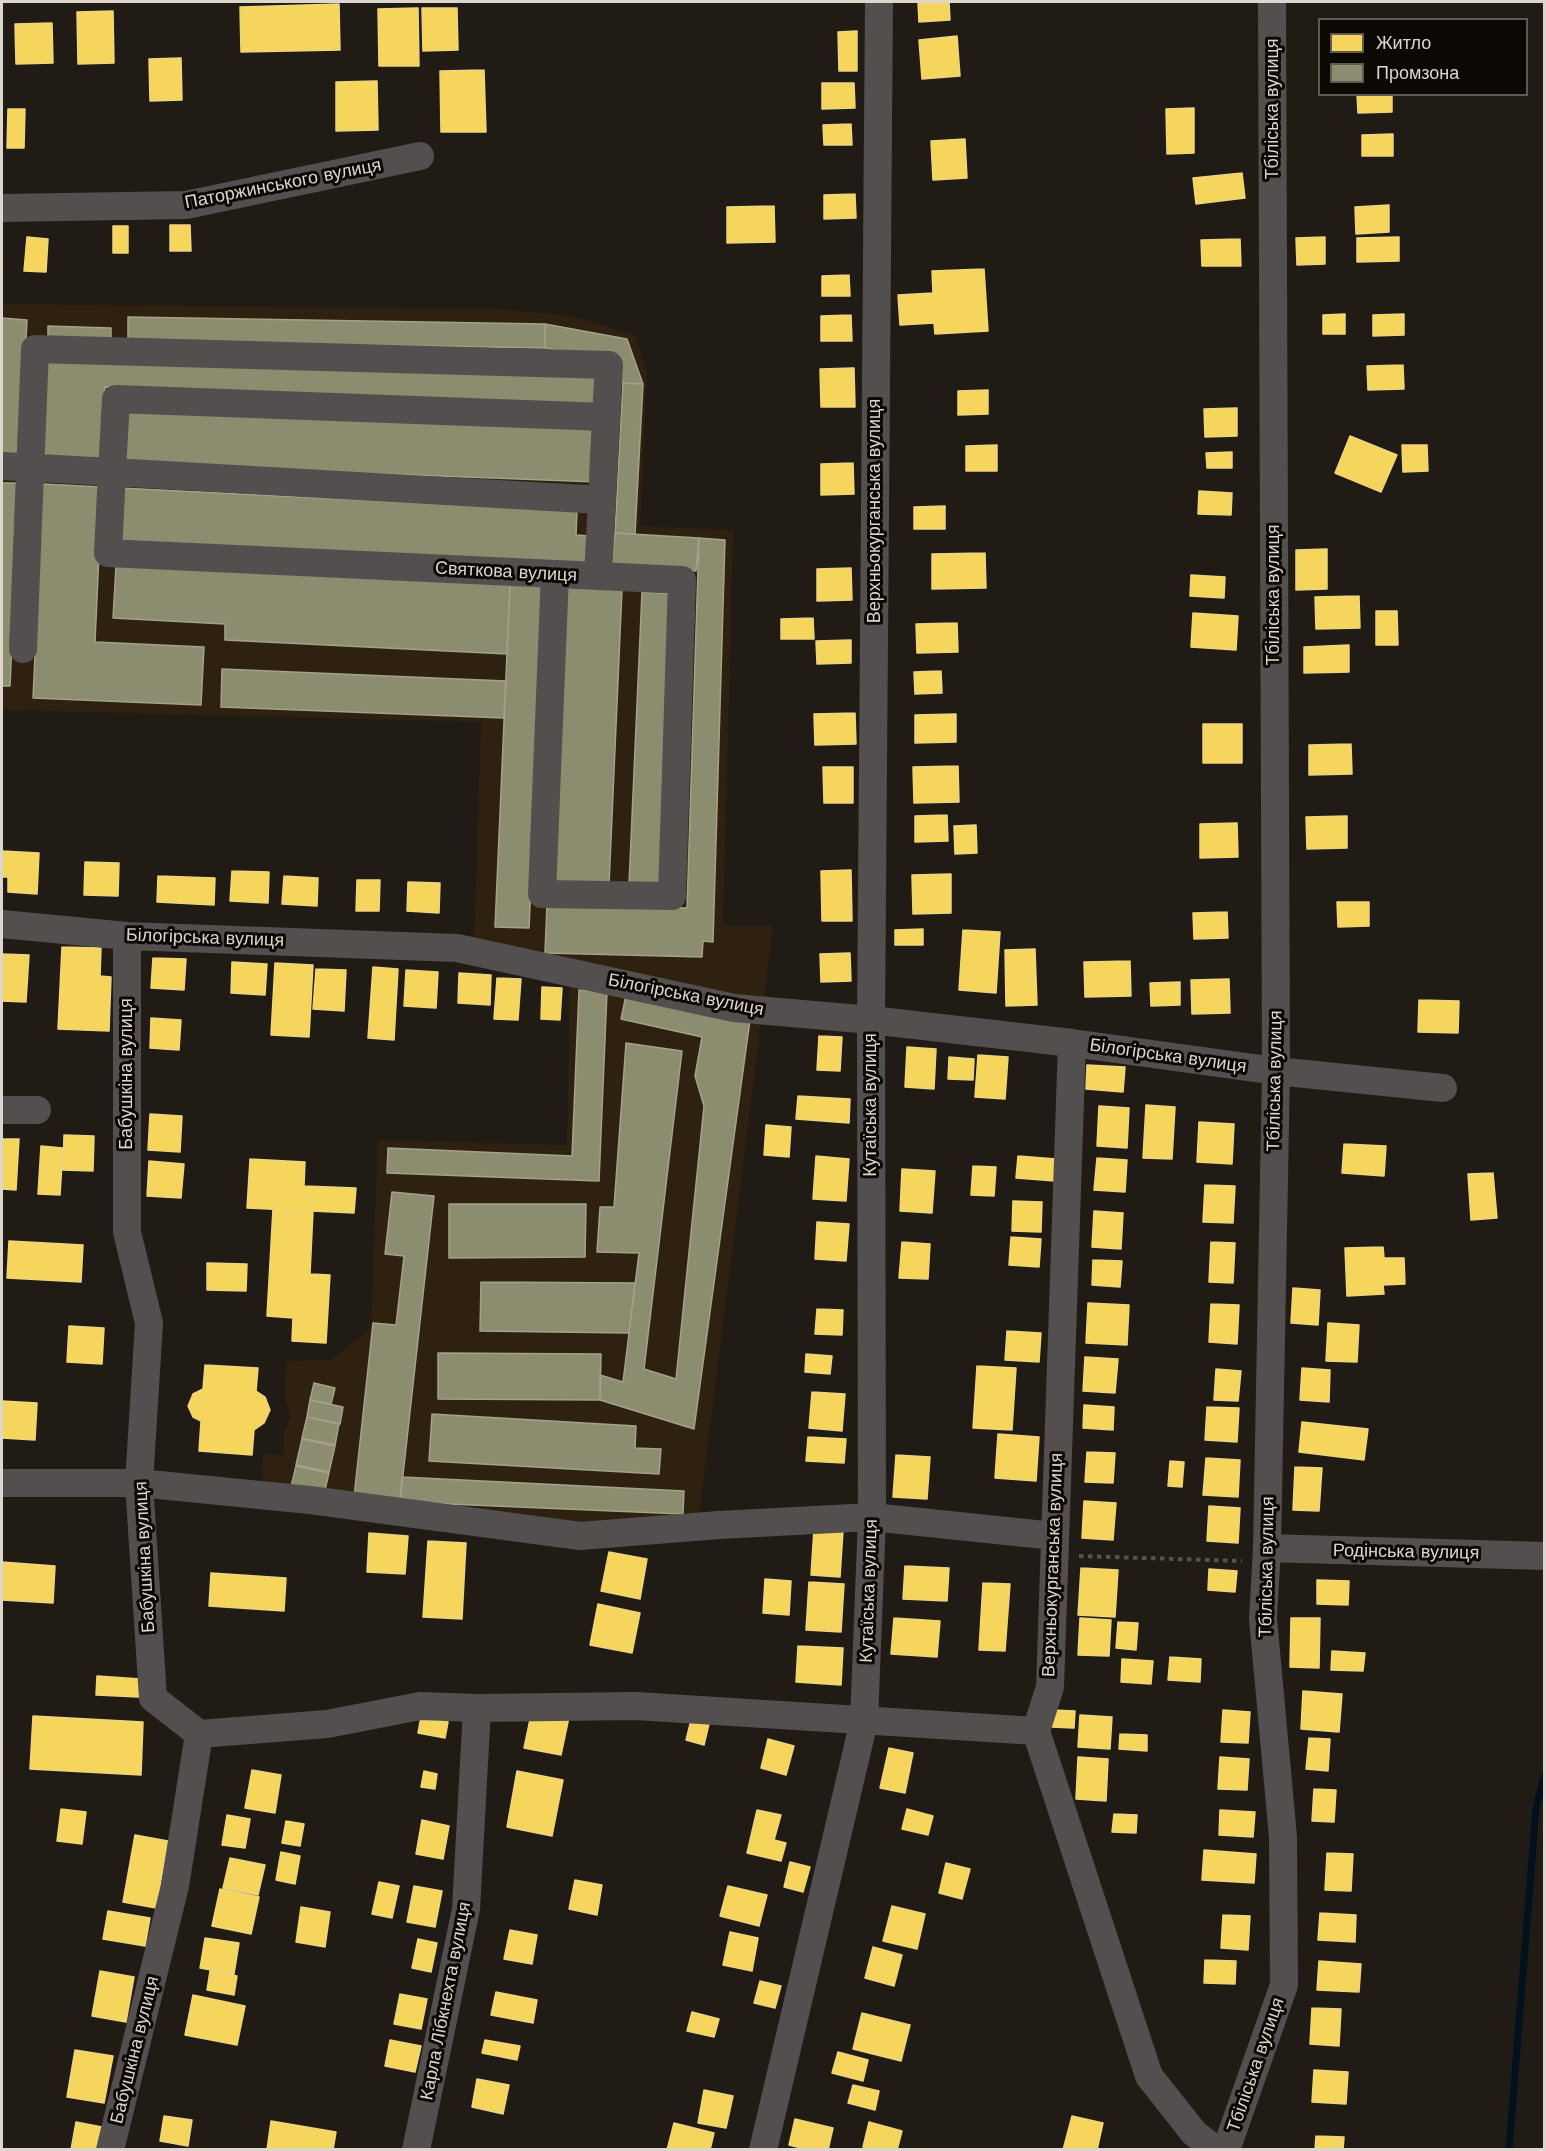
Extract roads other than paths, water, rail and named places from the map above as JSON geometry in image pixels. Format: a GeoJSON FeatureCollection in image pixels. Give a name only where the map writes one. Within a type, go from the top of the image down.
{"type":"FeatureCollection","features":[{"type":"Feature","properties":{"kind":"street","name":"Верхньокурганська вулиця"},"geometry":{"type":"LineString","coordinates":[[871,1020],[879,2]]}},
{"type":"Feature","properties":{"kind":"street","name":"Тбіліська вулиця"},"geometry":{"type":"LineString","coordinates":[[1226,2150],[1284,1985],[1283,1837],[1263,1619],[1267,1555],[1276,1071],[1272,2]]}},
{"type":"Feature","properties":{"kind":"street","name":"Паторжинського вулиця"},"geometry":{"type":"LineString","coordinates":[[2,208],[186,205],[420,156]]}},
{"type":"Feature","properties":{"kind":"street","name":"Святкова вулиця"},"geometry":{"type":"LineString","coordinates":[[30,467],[35,349],[609,365],[598,576],[108,553],[112,472]]}},
{"type":"Feature","properties":{"kind":"street"},"geometry":{"type":"LineString","coordinates":[[112,472],[116,399],[606,417]]}},
{"type":"Feature","properties":{"kind":"street"},"geometry":{"type":"LineString","coordinates":[[2,466],[602,500]]}},
{"type":"Feature","properties":{"kind":"street"},"geometry":{"type":"LineString","coordinates":[[23,649],[30,467]]}},
{"type":"Feature","properties":{"kind":"street"},"geometry":{"type":"LineString","coordinates":[[555,574],[542,894],[672,896],[682,580],[598,576]]}},
{"type":"Feature","properties":{"kind":"street","name":"Білогірська вулиця"},"geometry":{"type":"LineString","coordinates":[[2,924],[127,936],[458,948],[734,1008],[1072,1042],[1276,1071],[1443,1088]]}},
{"type":"Feature","properties":{"kind":"street","name":"Бабушкіна вулиця"},"geometry":{"type":"LineString","coordinates":[[110,2150],[175,1886],[199,1734],[153,1698],[139,1483],[149,1323],[126,1232],[127,936]]}},
{"type":"Feature","properties":{"kind":"street","name":"Кутаїська вулиця"},"geometry":{"type":"LineString","coordinates":[[763,2150],[864,1721],[872,1518],[871,1020]]}},
{"type":"Feature","properties":{"kind":"street","name":"Верхньокурганська вулиця"},"geometry":{"type":"LineString","coordinates":[[1036,1731],[1050,1687],[1072,1042]]}},
{"type":"Feature","properties":{"kind":"street"},"geometry":{"type":"LineString","coordinates":[[2,1110],[37,1110]]}},
{"type":"Feature","properties":{"kind":"street"},"geometry":{"type":"LineString","coordinates":[[2,1483],[139,1483],[310,1500],[580,1536],[719,1525],[872,1518],[1054,1546]]}},
{"type":"Feature","properties":{"kind":"street","name":"Родінська вулиця"},"geometry":{"type":"LineString","coordinates":[[1267,1555],[1545,1556]]}},
{"type":"Feature","properties":{"kind":"street"},"geometry":{"type":"LineString","coordinates":[[199,1734],[327,1724],[420,1706],[636,1706],[1036,1731],[1149,2076],[1194,2133],[1216,2150]]}},
{"type":"Feature","properties":{"kind":"street","name":"Карла Лібкнехта вулиця"},"geometry":{"type":"LineString","coordinates":[[416,2150],[466,1909],[477,1707]]}},
{"type":"Feature","properties":{"kind":"waterway"},"geometry":{"type":"LineString","coordinates":[[1509,2150],[1536,1808],[1544,1777]]}}]}
